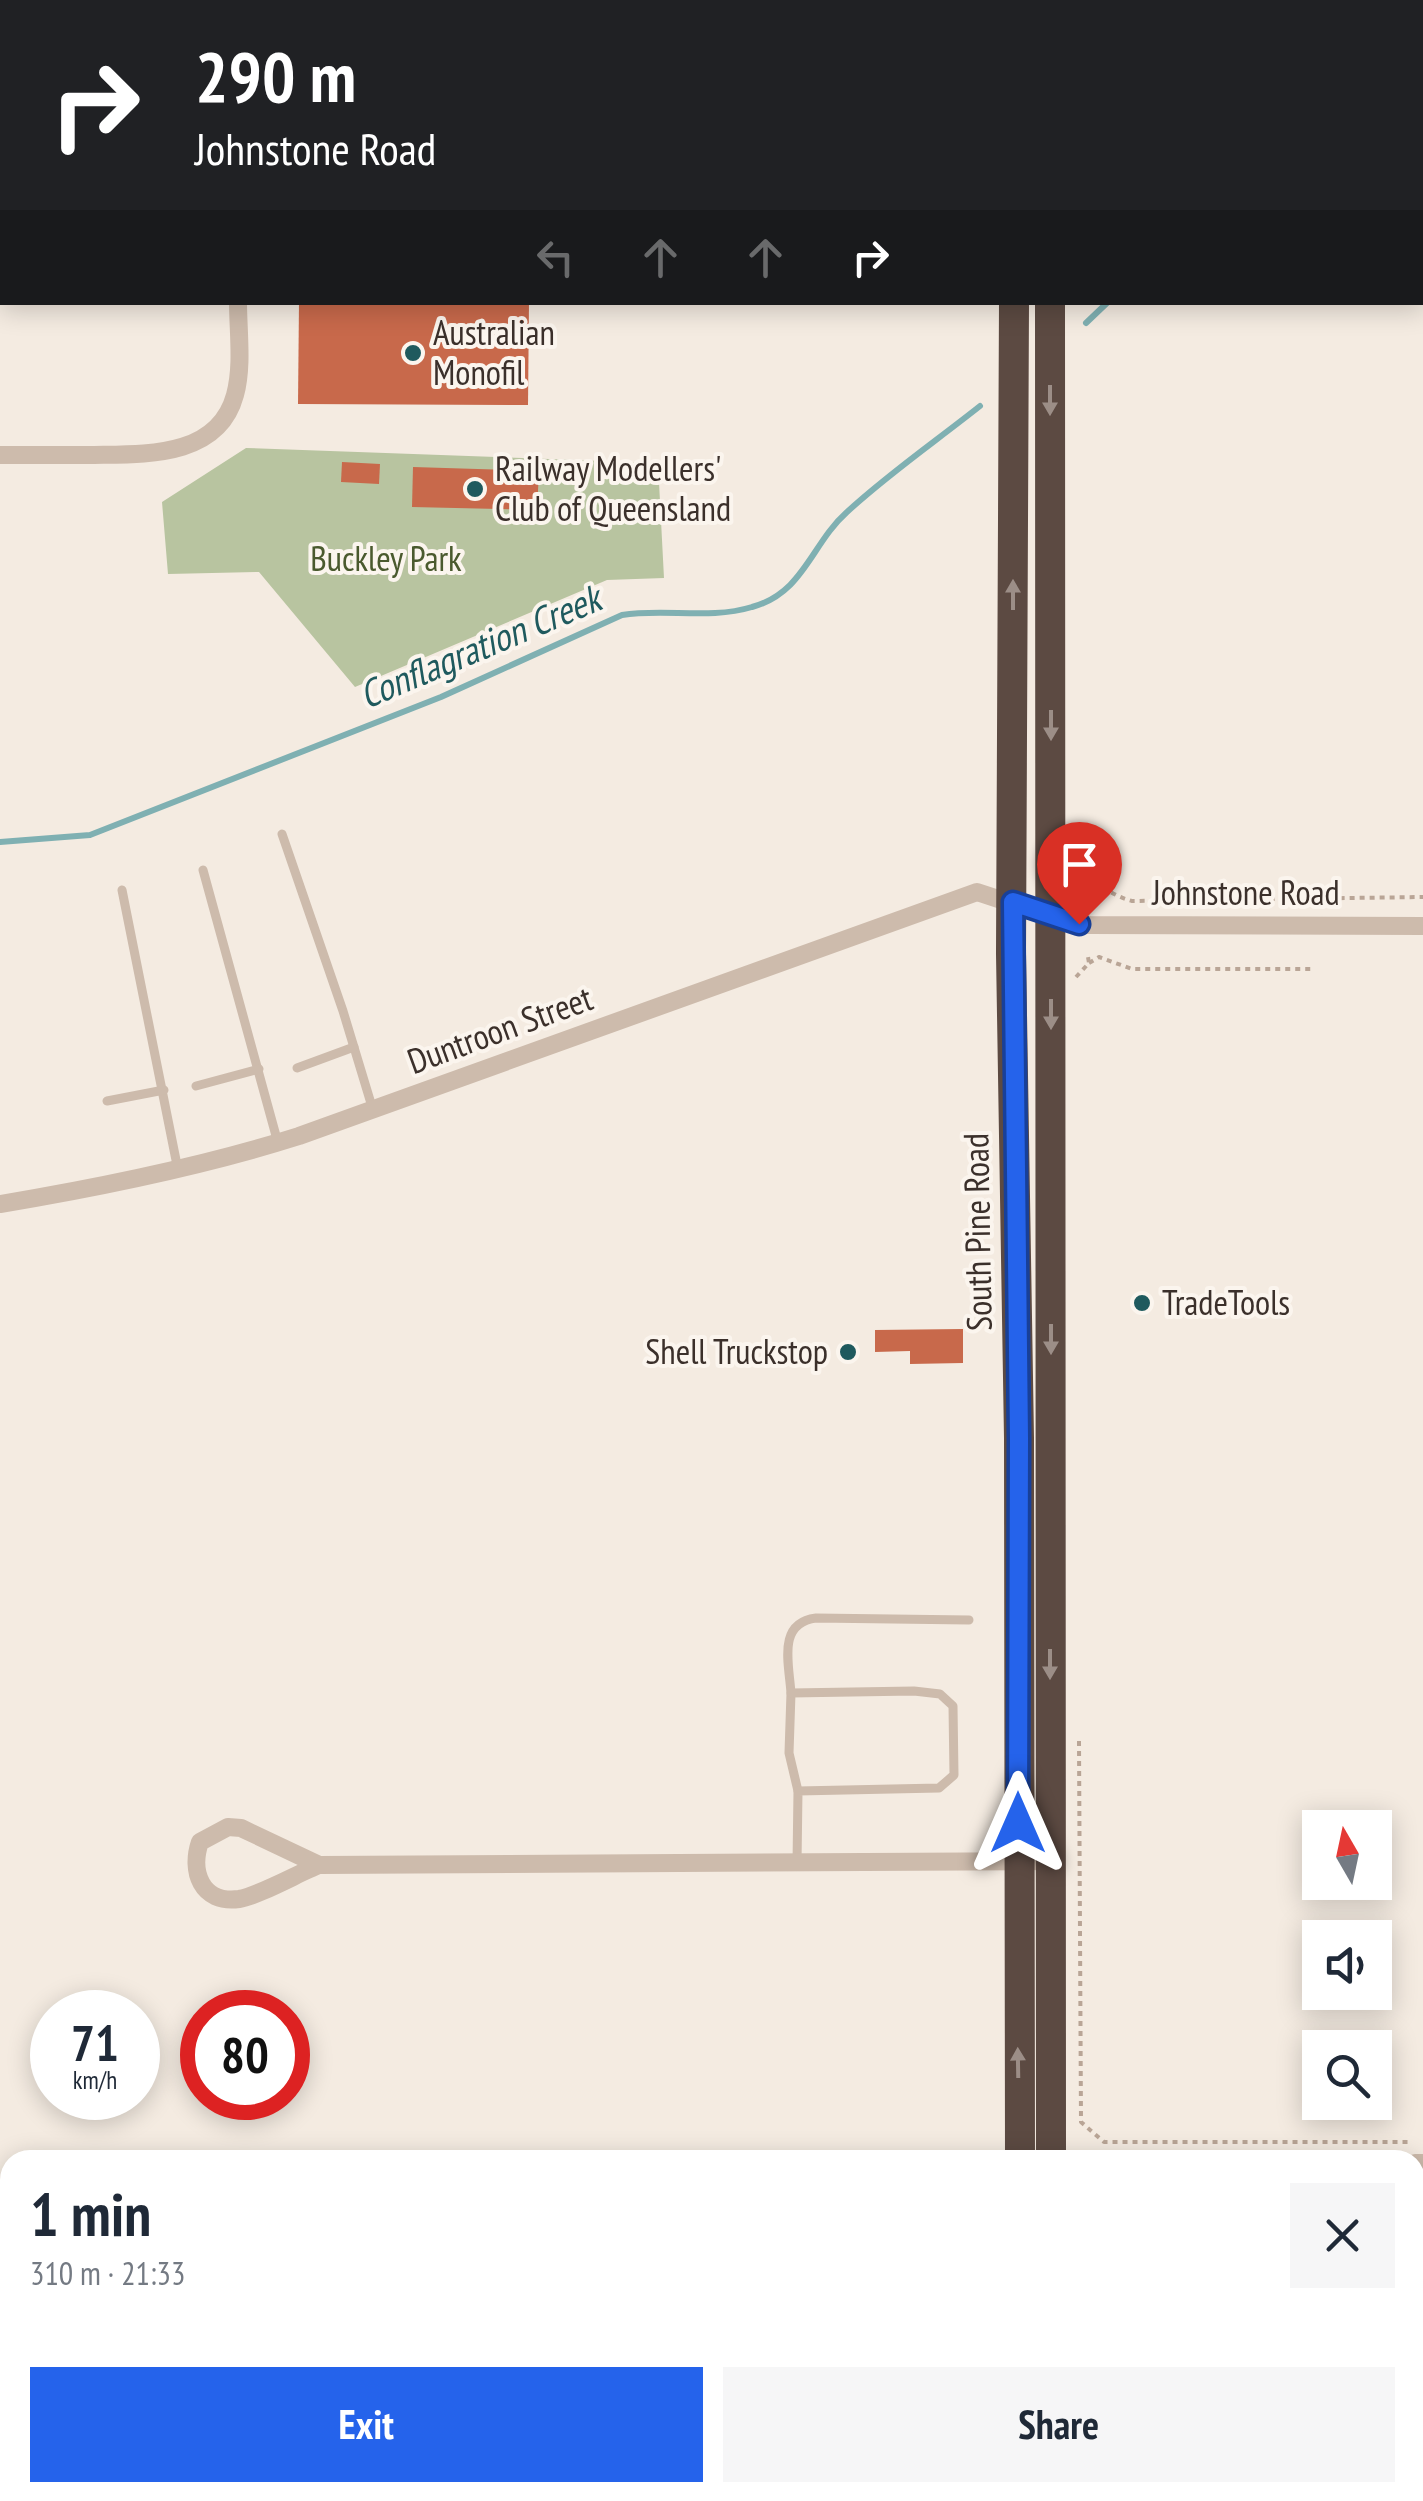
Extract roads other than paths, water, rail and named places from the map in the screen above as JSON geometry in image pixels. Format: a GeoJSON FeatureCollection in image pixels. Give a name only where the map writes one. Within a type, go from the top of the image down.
{"type":"FeatureCollection","features":[{"type":"Feature","properties":{"kind":"highway","name":"South Pine Road"},"geometry":{"type":"LineString","coordinates":[[1014,305],[1020,2150]]}},
{"type":"Feature","properties":{"kind":"highway","name":"South Pine Road"},"geometry":{"type":"LineString","coordinates":[[1050,305],[1051,2150]]}},
{"type":"Feature","properties":{"kind":"street"},"geometry":{"type":"LineString","coordinates":[[0,455],[147,454],[172,451],[215,430],[228,414],[236,393],[238,305]]}},
{"type":"Feature","properties":{"kind":"street","name":"Duntroon Street"},"geometry":{"type":"LineString","coordinates":[[0,1204],[108,1186],[278,1143],[972,894],[984,892],[1013,902]]}},
{"type":"Feature","properties":{"kind":"street","name":"Johnstone Road"},"geometry":{"type":"LineString","coordinates":[[1013,902],[1051,917],[1103,926],[1423,926]]}},
{"type":"Feature","properties":{"kind":"street"},"geometry":{"type":"LineString","coordinates":[[319,1864],[241,1828],[228,1827],[200,1842],[194,1860],[196,1876],[204,1888],[219,1897],[239,1899],[319,1864],[1050,1862]]}},
{"type":"Feature","properties":{"kind":"lane"},"geometry":{"type":"LineString","coordinates":[[282,834],[373,1110]]}},
{"type":"Feature","properties":{"kind":"lane"},"geometry":{"type":"LineString","coordinates":[[203,870],[278,1143]]}},
{"type":"Feature","properties":{"kind":"lane"},"geometry":{"type":"LineString","coordinates":[[122,890],[178,1170]]}},
{"type":"Feature","properties":{"kind":"lane"},"geometry":{"type":"LineString","coordinates":[[296,1068],[354,1047]]}},
{"type":"Feature","properties":{"kind":"lane"},"geometry":{"type":"LineString","coordinates":[[196,1086],[259,1069]]}},
{"type":"Feature","properties":{"kind":"lane"},"geometry":{"type":"LineString","coordinates":[[107,1101],[164,1090]]}},
{"type":"Feature","properties":{"kind":"lane"},"geometry":{"type":"LineString","coordinates":[[797,1863],[798,1791],[788,1753],[789,1638],[793,1626],[802,1620],[969,1620]]}},
{"type":"Feature","properties":{"kind":"lane"},"geometry":{"type":"LineString","coordinates":[[791,1692],[940,1694],[954,1706],[955,1718],[954,1776],[939,1788],[798,1791]]}},
{"type":"Feature","properties":{"kind":"waterway","name":"Conflagration Creek"},"geometry":{"type":"LineString","coordinates":[[1086,323],[1105,305]]}},
{"type":"Feature","properties":{"kind":"waterway","name":"Conflagration Creek"},"geometry":{"type":"LineString","coordinates":[[0,842],[90,835],[441,697],[622,615],[720,613],[770,600],[795,579],[847,512],[980,406]]}},
{"type":"Feature","properties":{"kind":"place","name":"Australian Monofil"},"geometry":{"type":"Point","coordinates":[413,353]}},
{"type":"Feature","properties":{"kind":"place","name":"Railway Modellers' Club of Queensland"},"geometry":{"type":"Point","coordinates":[475,489]}},
{"type":"Feature","properties":{"kind":"place","name":"TradeTools"},"geometry":{"type":"Point","coordinates":[1142,1303]}},
{"type":"Feature","properties":{"kind":"place","name":"Shell Truckstop"},"geometry":{"type":"Point","coordinates":[848,1352]}},
{"type":"Feature","properties":{"kind":"park label","name":"Buckley Park"},"geometry":{"type":"Point","coordinates":[386,559]}}]}
